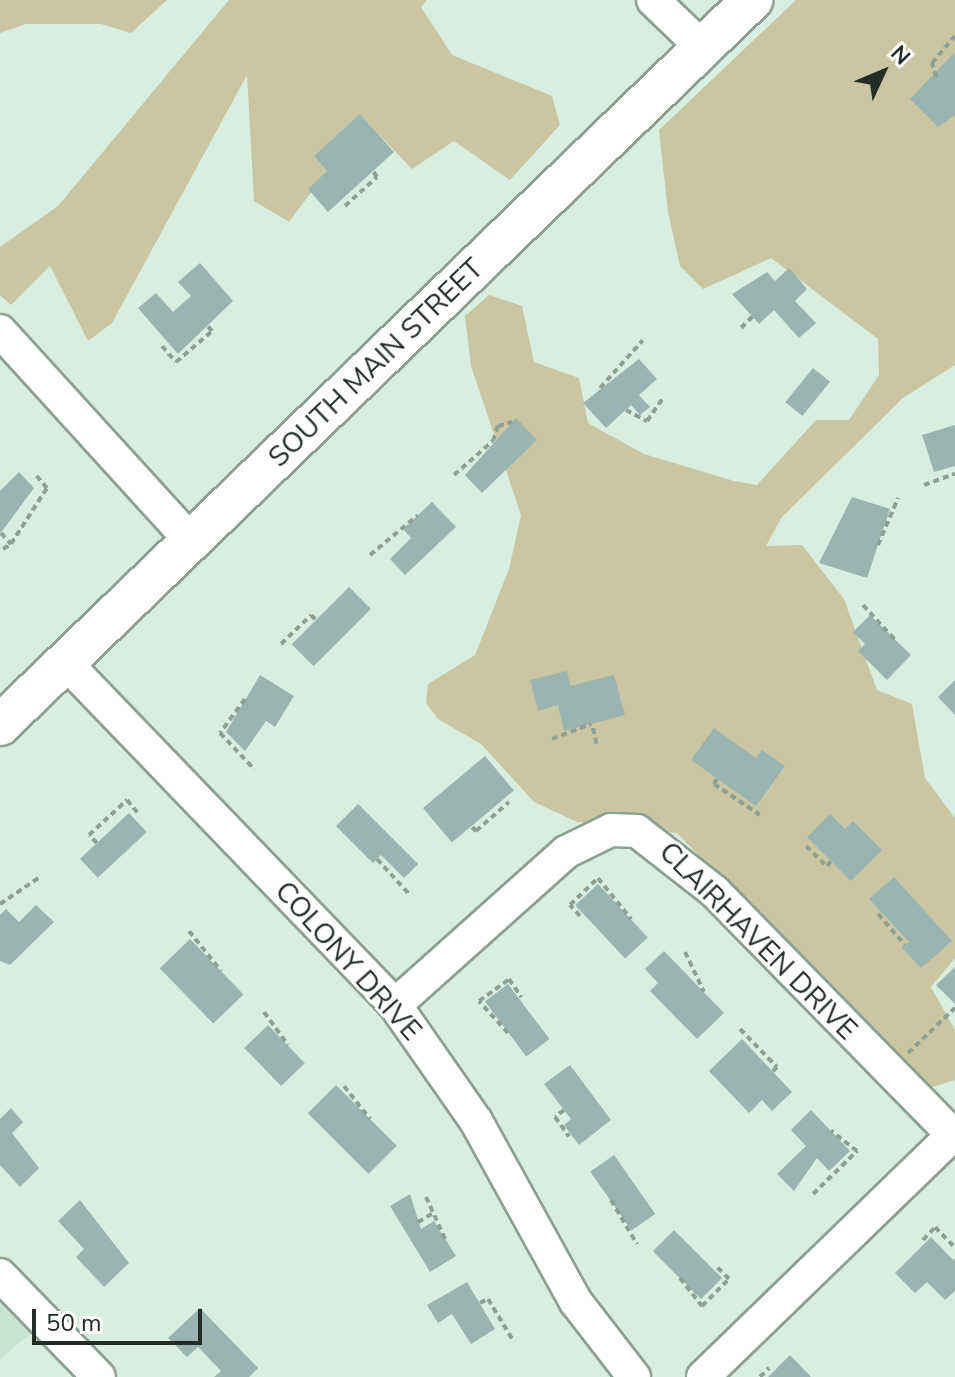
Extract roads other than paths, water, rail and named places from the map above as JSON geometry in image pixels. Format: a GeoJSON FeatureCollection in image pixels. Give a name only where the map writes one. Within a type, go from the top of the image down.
{"type":"FeatureCollection","features":[{"type":"Feature","properties":{"kind":"main road","name":"SOUTH MAIN STREET"},"geometry":{"type":"LineString","coordinates":[[0,725],[752,0]]}},
{"type":"Feature","properties":{"kind":"street"},"geometry":{"type":"LineString","coordinates":[[653,0],[703,48]]}},
{"type":"Feature","properties":{"kind":"street"},"geometry":{"type":"LineString","coordinates":[[0,331],[191,541]]}},
{"type":"Feature","properties":{"kind":"street","name":"COLONY DRIVE"},"geometry":{"type":"LineString","coordinates":[[65,662],[395,1005],[476,1121],[576,1302],[634,1377]]}},
{"type":"Feature","properties":{"kind":"street","name":"CLAIRHAVEN DRIVE"},"geometry":{"type":"LineString","coordinates":[[395,1005],[566,852],[611,830],[637,831],[668,848],[715,892],[954,1135]]}},
{"type":"Feature","properties":{"kind":"street"},"geometry":{"type":"LineString","coordinates":[[703,1377],[954,1135]]}},
{"type":"Feature","properties":{"kind":"street"},"geometry":{"type":"LineString","coordinates":[[0,1275],[99,1377]]}}]}
